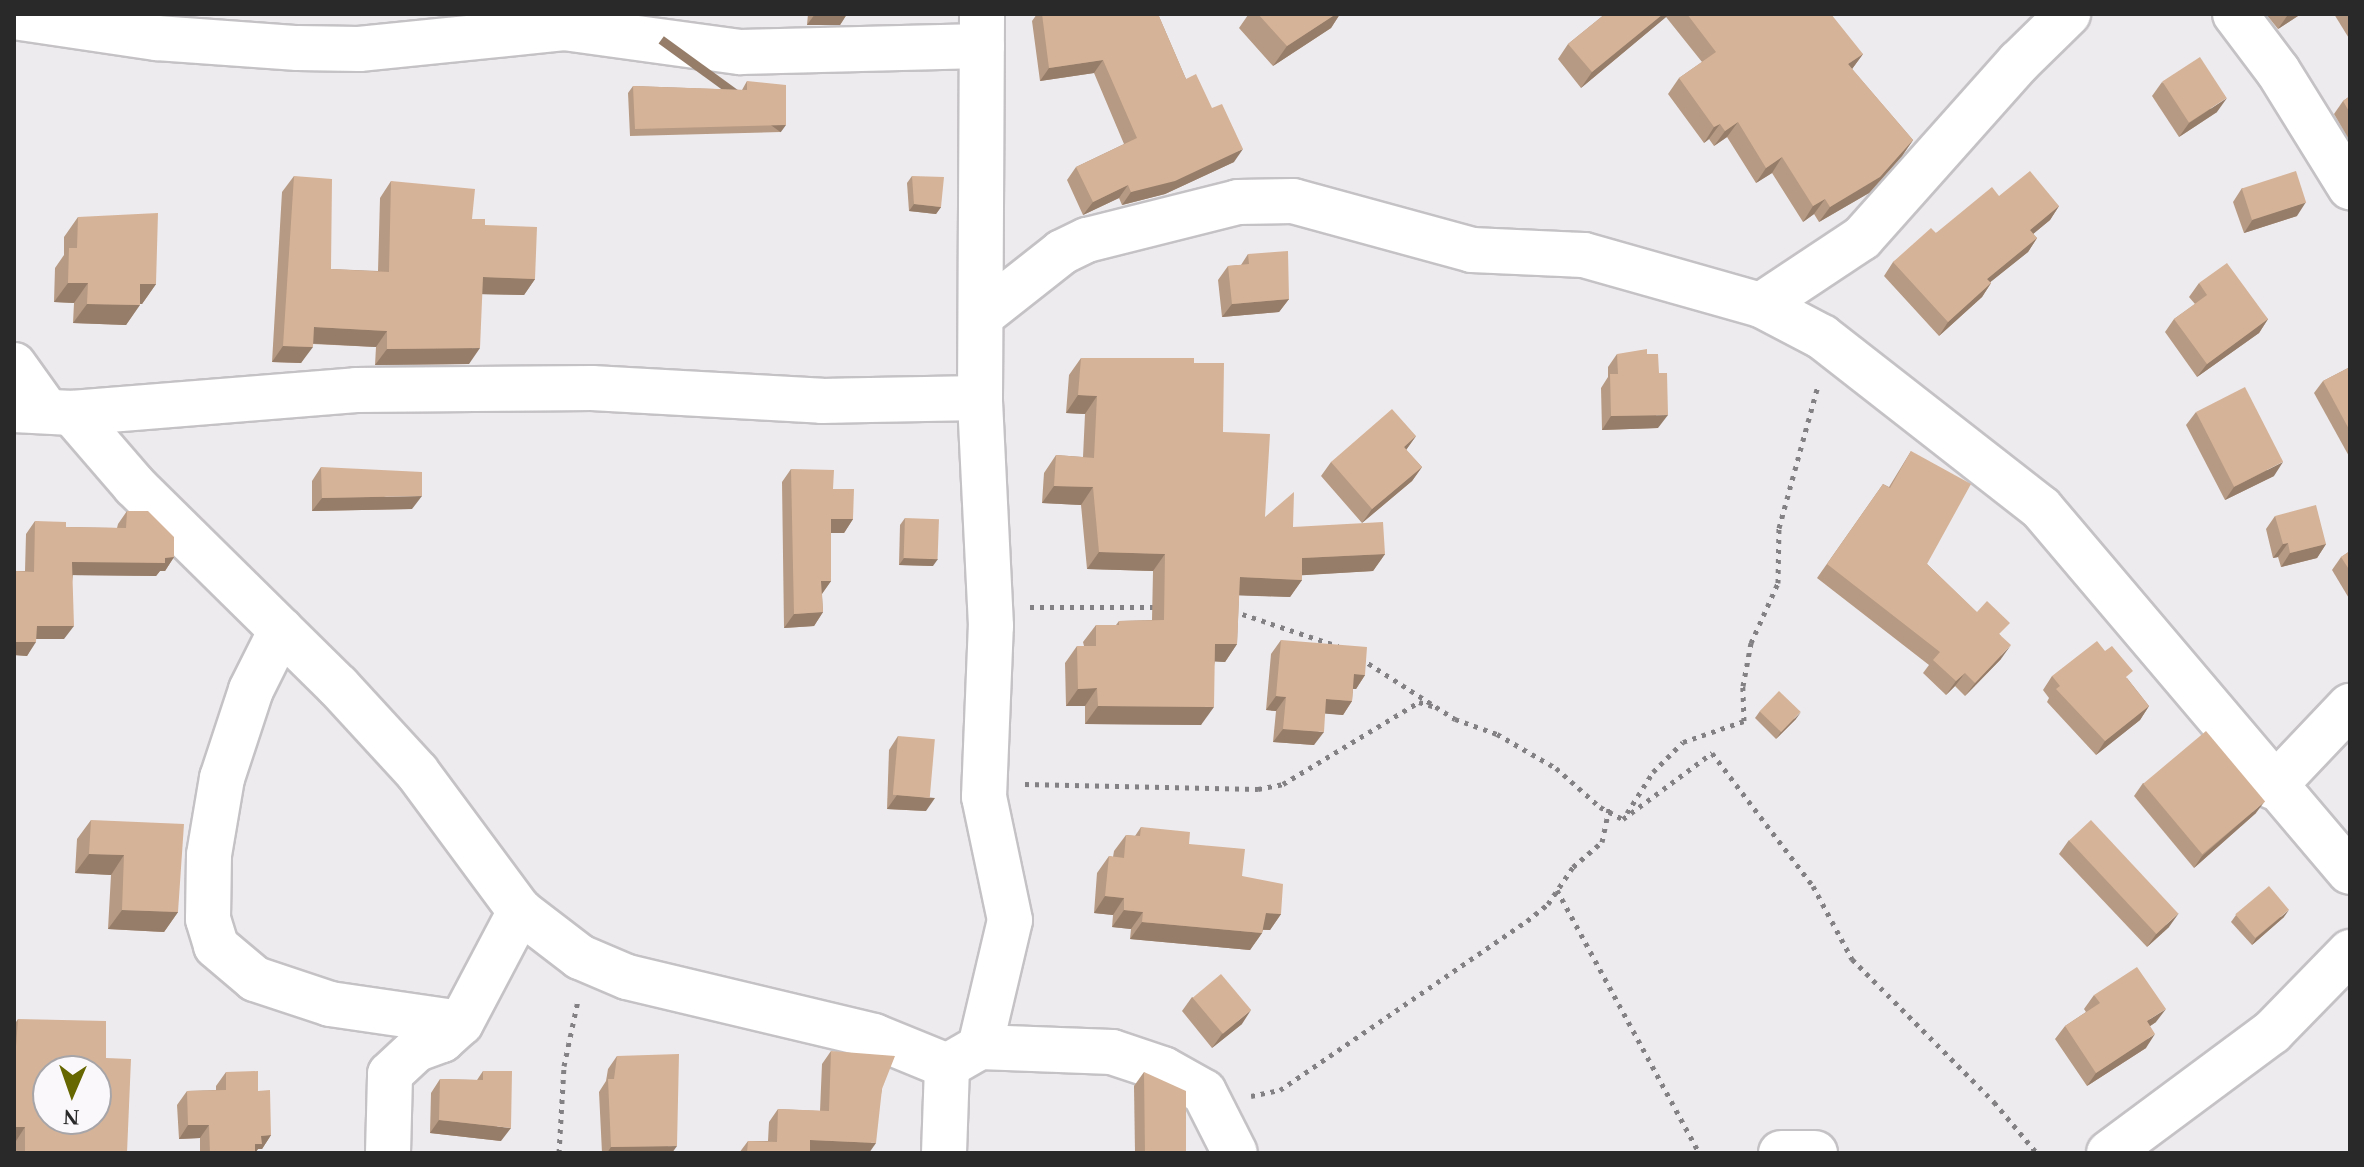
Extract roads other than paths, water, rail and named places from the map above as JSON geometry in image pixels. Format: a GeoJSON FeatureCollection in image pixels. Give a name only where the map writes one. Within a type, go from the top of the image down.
{"type":"FeatureCollection","features":[{"type":"Feature","properties":{"kind":"street"},"geometry":{"type":"LineString","coordinates":[[1761,305],[1862,238],[2019,62],[2068,14]]}},
{"type":"Feature","properties":{"kind":"street"},"geometry":{"type":"LineString","coordinates":[[2235,14],[2278,71],[2350,187]]}},
{"type":"Feature","properties":{"kind":"street"},"geometry":{"type":"LineString","coordinates":[[14,24],[14,16],[157,38],[359,49],[564,28],[740,52],[982,30],[980,398],[988,607],[984,784],[1010,920],[964,1056],[944,1153]]}},
{"type":"Feature","properties":{"kind":"street"},"geometry":{"type":"LineString","coordinates":[[981,316],[1062,252],[1087,240],[1189,212],[1252,202],[1293,201],[1472,250],[1584,255],[1676,276],[1761,305],[1822,337],[2041,508],[2155,637],[2273,787],[2350,872]]}},
{"type":"Feature","properties":{"kind":"street"},"geometry":{"type":"LineString","coordinates":[[14,365],[43,410],[135,486],[281,630],[417,772],[520,911],[580,957],[627,977],[964,1056],[1112,1052],[1191,1080],[1207,1098],[1235,1153]]}},
{"type":"Feature","properties":{"kind":"street"},"geometry":{"type":"LineString","coordinates":[[43,410],[356,390],[592,388],[822,401],[980,398]]}},
{"type":"Feature","properties":{"kind":"street"},"geometry":{"type":"LineString","coordinates":[[281,630],[251,690],[222,778],[209,855],[208,919],[216,946],[255,979],[330,1004],[461,1023]]}},
{"type":"Feature","properties":{"kind":"street"},"geometry":{"type":"LineString","coordinates":[[2273,787],[2350,706]]}},
{"type":"Feature","properties":{"kind":"street"},"geometry":{"type":"LineString","coordinates":[[388,1153],[390,1074],[417,1049],[442,1040],[461,1023],[520,911]]}},
{"type":"Feature","properties":{"kind":"street"},"geometry":{"type":"LineString","coordinates":[[2109,1153],[2272,1032],[2350,952]]}},
{"type":"Feature","properties":{"kind":"street"},"geometry":{"type":"LineString","coordinates":[[1781,1153],[1815,1153]]}}]}
